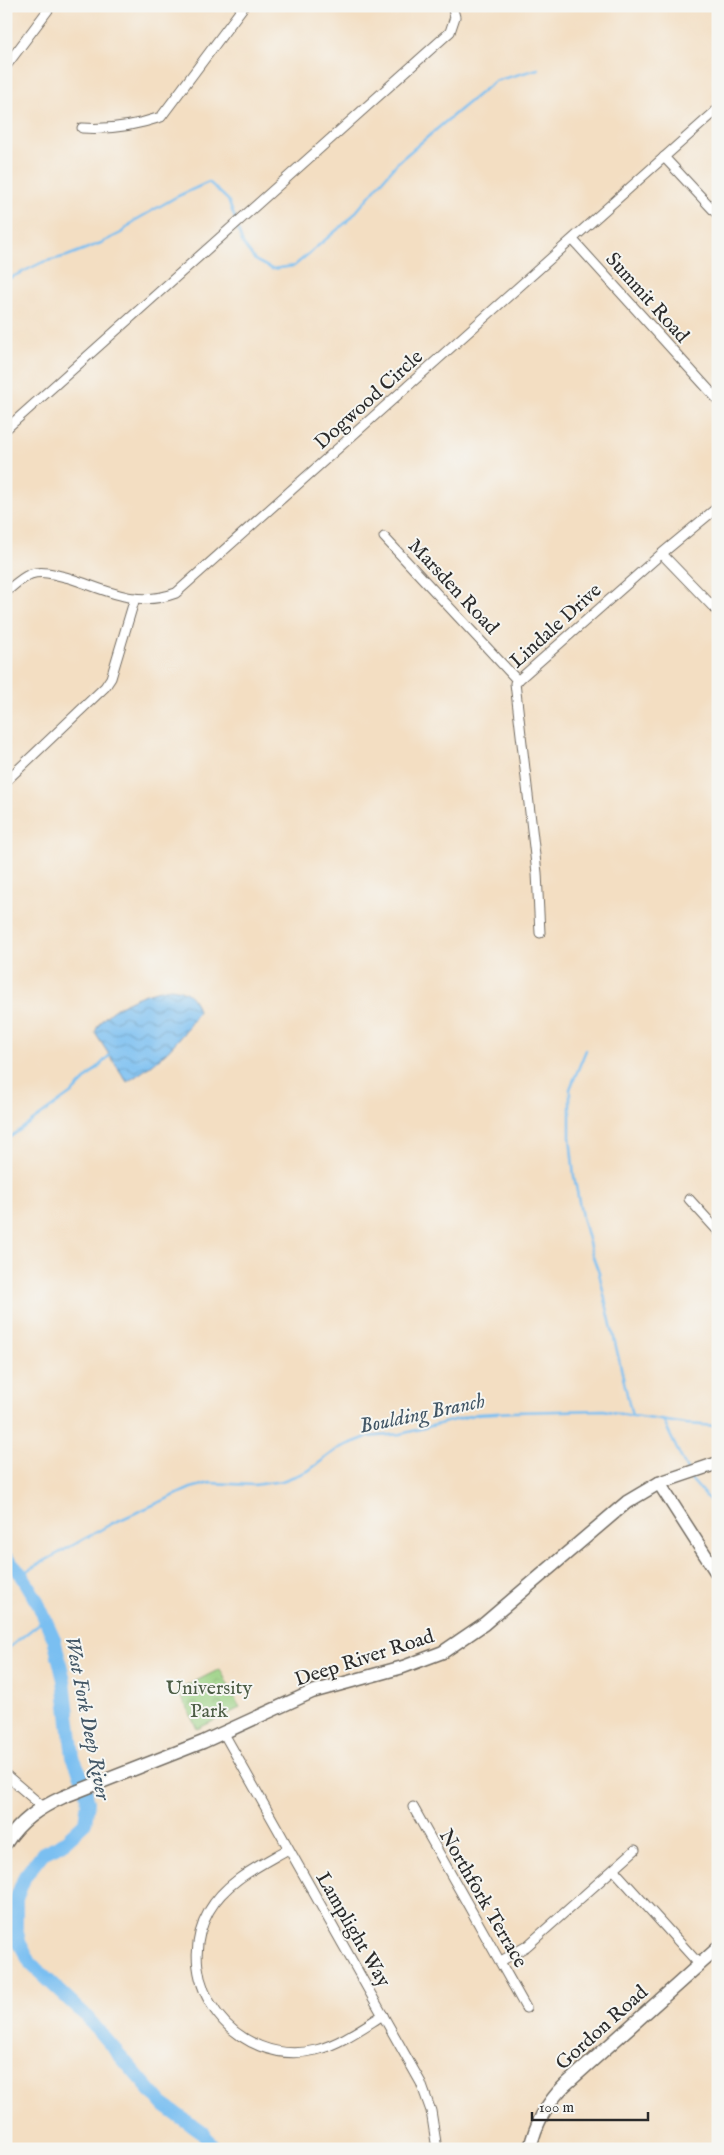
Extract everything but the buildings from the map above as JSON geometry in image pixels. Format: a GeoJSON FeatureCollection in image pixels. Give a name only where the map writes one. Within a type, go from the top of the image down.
{"type":"FeatureCollection","features":[{"type":"Feature","properties":{"kind":"street"},"geometry":{"type":"LineString","coordinates":[[6,66],[51,6]]}},
{"type":"Feature","properties":{"kind":"street"},"geometry":{"type":"LineString","coordinates":[[82,128],[106,130],[142,124],[161,117],[244,6]]}},
{"type":"Feature","properties":{"kind":"street"},"geometry":{"type":"LineString","coordinates":[[6,429],[450,32],[455,17],[452,6]]}},
{"type":"Feature","properties":{"kind":"street","name":"Dogwood Circle"},"geometry":{"type":"LineString","coordinates":[[6,592],[29,575],[39,572],[58,575],[125,597],[160,599],[176,593],[718,109]]}},
{"type":"Feature","properties":{"kind":"street"},"geometry":{"type":"LineString","coordinates":[[664,157],[718,216]]}},
{"type":"Feature","properties":{"kind":"street","name":"Summit Road"},"geometry":{"type":"LineString","coordinates":[[573,240],[718,400]]}},
{"type":"Feature","properties":{"kind":"street","name":"Lindale Drive"},"geometry":{"type":"LineString","coordinates":[[540,933],[537,873],[515,683],[718,507]]}},
{"type":"Feature","properties":{"kind":"street","name":"Marsden Road"},"geometry":{"type":"LineString","coordinates":[[384,537],[518,681]]}},
{"type":"Feature","properties":{"kind":"street"},"geometry":{"type":"LineString","coordinates":[[662,554],[718,612]]}},
{"type":"Feature","properties":{"kind":"street"},"geometry":{"type":"LineString","coordinates":[[6,781],[105,687],[110,678],[135,598]]}},
{"type":"Feature","properties":{"kind":"street"},"geometry":{"type":"LineString","coordinates":[[688,1199],[718,1231]]}},
{"type":"Feature","properties":{"kind":"street","name":"Deep River Road"},"geometry":{"type":"LineString","coordinates":[[6,1843],[24,1820],[42,1806],[62,1797],[223,1732],[312,1692],[418,1662],[454,1646],[491,1618],[627,1502],[659,1483],[718,1463]]}},
{"type":"Feature","properties":{"kind":"street"},"geometry":{"type":"LineString","coordinates":[[659,1483],[718,1575]]}},
{"type":"Feature","properties":{"kind":"street","name":"Lamplight Way"},"geometry":{"type":"LineString","coordinates":[[223,1732],[383,2015],[426,2096],[431,2111],[437,2149]]}},
{"type":"Feature","properties":{"kind":"street"},"geometry":{"type":"LineString","coordinates":[[8,1776],[42,1806]]}},
{"type":"Feature","properties":{"kind":"street","name":"Northfork Terrace"},"geometry":{"type":"LineString","coordinates":[[413,1807],[526,2008]]}},
{"type":"Feature","properties":{"kind":"street"},"geometry":{"type":"LineString","coordinates":[[288,1849],[240,1877],[218,1898],[202,1925],[198,1965],[205,1994],[214,2010],[236,2034],[252,2043],[269,2050],[298,2053],[328,2046],[383,2015]]}},
{"type":"Feature","properties":{"kind":"street"},"geometry":{"type":"LineString","coordinates":[[501,1962],[527,1946],[635,1850]]}},
{"type":"Feature","properties":{"kind":"street"},"geometry":{"type":"LineString","coordinates":[[614,1870],[699,1964]]}},
{"type":"Feature","properties":{"kind":"street","name":"Gordon Road"},"geometry":{"type":"LineString","coordinates":[[530,2149],[537,2125],[556,2094],[718,1948]]}},
{"type":"Feature","properties":{"kind":"green space","name":"University Park"},"geometry":{"type":"Polygon","coordinates":[[[220,1669],[240,1708],[197,1729],[178,1690],[220,1669]]]}},
{"type":"Feature","properties":{"kind":"water"},"geometry":{"type":"Polygon","coordinates":[[[171,988],[186,992],[194,1001],[198,1011],[184,1033],[158,1060],[127,1082],[95,1033],[99,1024],[106,1016],[127,1002],[150,993],[171,988]]]}},
{"type":"Feature","properties":{"kind":"waterway"},"geometry":{"type":"LineString","coordinates":[[237,227],[243,244],[255,260],[272,269],[294,266],[350,219],[398,162],[495,81],[538,69]]}},
{"type":"Feature","properties":{"kind":"waterway"},"geometry":{"type":"LineString","coordinates":[[6,280],[43,262],[67,256],[101,243],[121,233],[134,221],[176,197],[209,182],[228,200],[236,221]]}},
{"type":"Feature","properties":{"kind":"waterway"},"geometry":{"type":"LineString","coordinates":[[586,1050],[570,1089],[570,1137],[574,1176],[582,1217],[599,1273],[632,1416]]}},
{"type":"Feature","properties":{"kind":"waterway"},"geometry":{"type":"LineString","coordinates":[[6,1140],[73,1092],[111,1054]]}},
{"type":"Feature","properties":{"kind":"waterway","name":"Boulding Branch"},"geometry":{"type":"LineString","coordinates":[[21,1574],[111,1524],[191,1488],[210,1483],[254,1485],[282,1481],[308,1471],[339,1448],[367,1437],[401,1434],[477,1414],[514,1412],[604,1410],[686,1424],[718,1426]]}},
{"type":"Feature","properties":{"kind":"waterway","name":"Boulding Branch"},"geometry":{"type":"LineString","coordinates":[[663,1420],[687,1470]]}},
{"type":"Feature","properties":{"kind":"waterway","name":"Boulding Branch"},"geometry":{"type":"LineString","coordinates":[[690,1478],[718,1510]]}},
{"type":"Feature","properties":{"kind":"waterway","name":"West Fork Deep River"},"geometry":{"type":"LineString","coordinates":[[6,1558],[21,1574],[36,1599],[54,1639],[64,1680],[73,1757],[83,1780],[88,1802],[85,1823],[62,1844],[43,1853],[25,1876],[16,1899],[16,1929],[20,1944],[31,1964],[83,2013],[162,2104],[203,2133],[214,2149]]}},
{"type":"Feature","properties":{"kind":"waterway"},"geometry":{"type":"LineString","coordinates":[[6,1650],[46,1618]]}}]}
